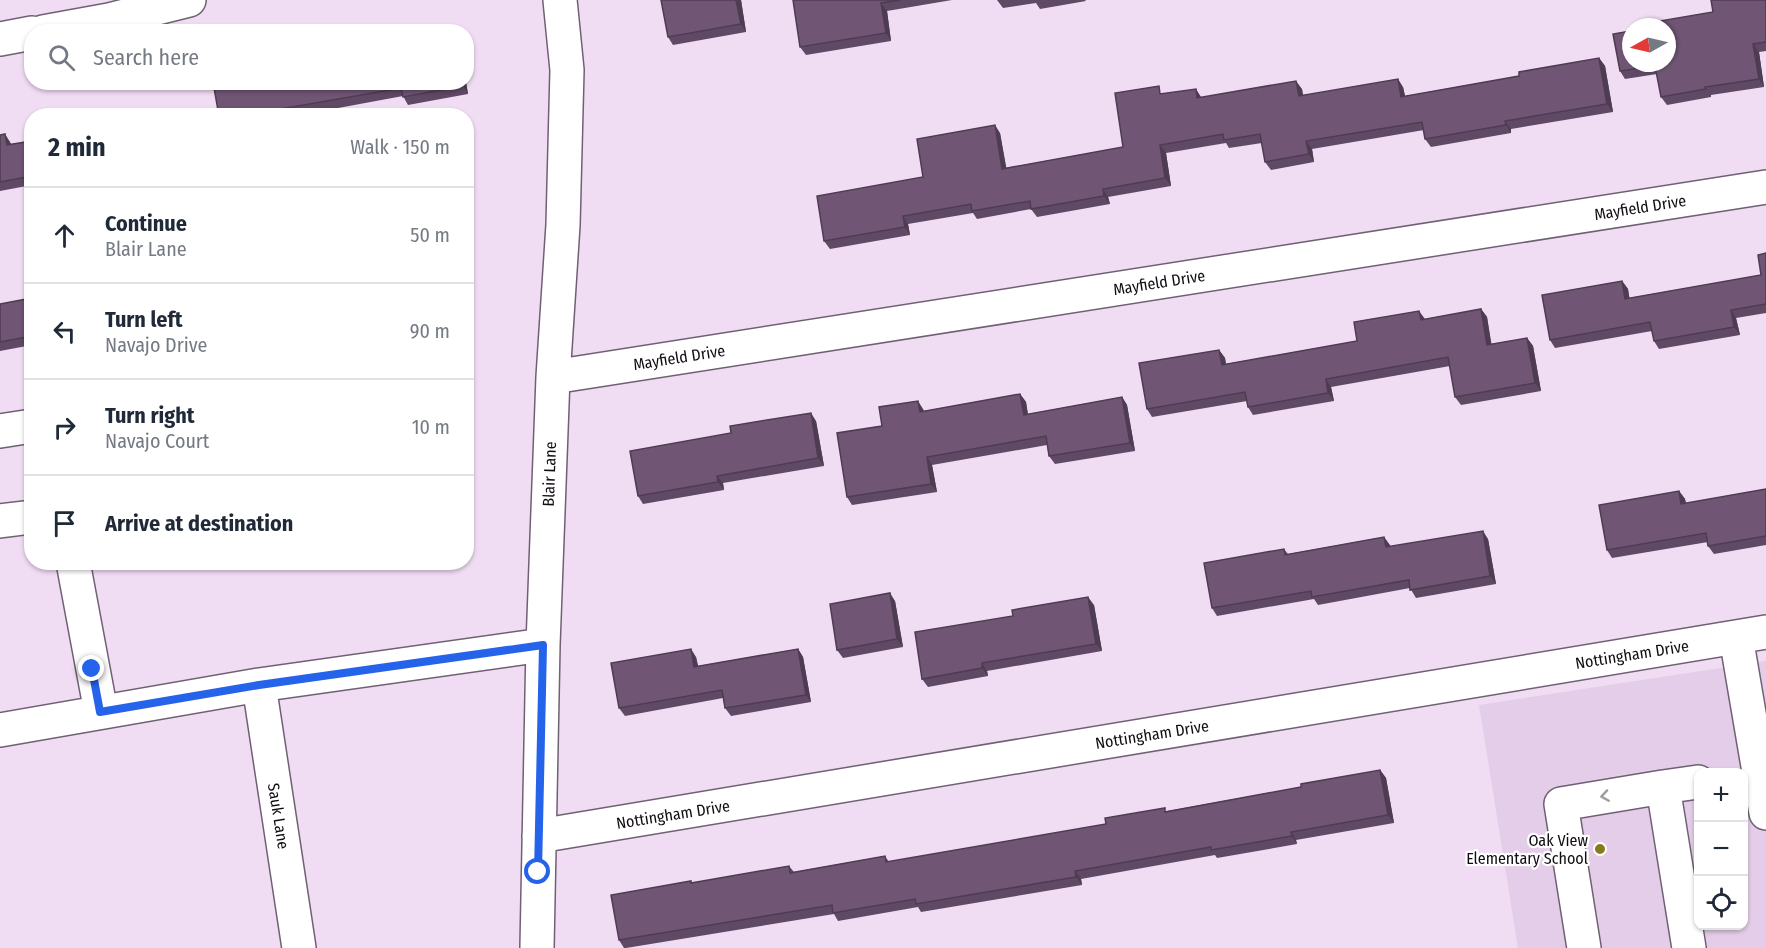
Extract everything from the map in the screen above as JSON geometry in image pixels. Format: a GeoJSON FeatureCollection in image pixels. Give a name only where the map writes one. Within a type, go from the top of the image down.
{"type":"FeatureCollection","features":[{"type":"Feature","properties":{"kind":"street"},"geometry":{"type":"LineString","coordinates":[[87,24],[189,0]]}},
{"type":"Feature","properties":{"kind":"street","name":"Blair Lane"},"geometry":{"type":"LineString","coordinates":[[537,948],[543,645],[553,377],[563,225],[567,70],[560,0]]}},
{"type":"Feature","properties":{"kind":"street"},"geometry":{"type":"LineString","coordinates":[[0,39],[24,34]]}},
{"type":"Feature","properties":{"kind":"street","name":"Mayfield Drive"},"geometry":{"type":"LineString","coordinates":[[553,377],[1766,187]]}},
{"type":"Feature","properties":{"kind":"street"},"geometry":{"type":"LineString","coordinates":[[0,430],[24,427]]}},
{"type":"Feature","properties":{"kind":"street"},"geometry":{"type":"LineString","coordinates":[[0,521],[24,518]]}},
{"type":"Feature","properties":{"kind":"street"},"geometry":{"type":"LineString","coordinates":[[74,570],[100,712]]}},
{"type":"Feature","properties":{"kind":"street"},"geometry":{"type":"LineString","coordinates":[[1751,635],[1751,774],[1766,813]]}},
{"type":"Feature","properties":{"kind":"street","name":"Nottingham Drive"},"geometry":{"type":"LineString","coordinates":[[539,836],[1751,635]]}},
{"type":"Feature","properties":{"kind":"street"},"geometry":{"type":"LineString","coordinates":[[0,730],[259,685],[543,645]]}},
{"type":"Feature","properties":{"kind":"street","name":"Sauk Lane"},"geometry":{"type":"LineString","coordinates":[[259,685],[299,948]]}},
{"type":"Feature","properties":{"kind":"street"},"geometry":{"type":"LineString","coordinates":[[1584,948],[1561,804],[1694,783]]}},
{"type":"Feature","properties":{"kind":"street"},"geometry":{"type":"LineString","coordinates":[[1663,787],[1689,948]]}},
{"type":"Feature","properties":{"kind":"shaded area","name":"Oak View Elementary School"},"geometry":{"type":"Polygon","coordinates":[[[1766,661],[1766,948],[1518,948],[1479,705],[1766,661]]]}},
{"type":"Feature","properties":{"kind":"building"},"geometry":{"type":"Polygon","coordinates":[[[661,0],[736,0],[741,24],[668,37],[661,0]]]}},
{"type":"Feature","properties":{"kind":"building"},"geometry":{"type":"Polygon","coordinates":[[[793,0],[901,0],[881,3],[886,33],[800,47],[793,0]]]}},
{"type":"Feature","properties":{"kind":"building"},"geometry":{"type":"Polygon","coordinates":[[[1711,0],[1766,0],[1766,42],[1753,44],[1759,79],[1705,87],[1706,89],[1661,97],[1656,72],[1676,72],[1676,18],[1713,12],[1711,0]]]}},
{"type":"Feature","properties":{"kind":"building"},"geometry":{"type":"Polygon","coordinates":[[[1622,32],[1622,71],[1620,71],[1613,34],[1622,32]]]}},
{"type":"Feature","properties":{"kind":"building"},"geometry":{"type":"Polygon","coordinates":[[[1599,58],[1607,104],[1505,121],[1506,125],[1425,139],[1422,122],[1306,141],[1309,154],[1265,162],[1260,134],[1224,140],[1223,134],[1160,145],[1165,178],[1103,189],[1104,196],[1031,209],[1030,201],[972,211],[971,204],[903,216],[905,227],[824,241],[817,196],[923,177],[917,139],[995,125],[1002,169],[1123,147],[1115,93],[1159,86],[1160,94],[1196,89],[1197,98],[1296,81],[1299,96],[1398,79],[1401,97],[1519,76],[1519,72],[1599,58]]]}},
{"type":"Feature","properties":{"kind":"building"},"geometry":{"type":"Polygon","coordinates":[[[214,90],[389,90],[286,108],[218,108],[214,90]]]}},
{"type":"Feature","properties":{"kind":"building"},"geometry":{"type":"Polygon","coordinates":[[[401,90],[441,90],[403,97],[401,90]]]}},
{"type":"Feature","properties":{"kind":"building"},"geometry":{"type":"Polygon","coordinates":[[[5,134],[7,145],[24,142],[24,178],[0,182],[0,135],[5,134]]]}},
{"type":"Feature","properties":{"kind":"building"},"geometry":{"type":"Polygon","coordinates":[[[1766,253],[1766,304],[1731,310],[1734,327],[1654,341],[1650,322],[1550,340],[1542,295],[1622,281],[1625,299],[1761,275],[1758,255],[1766,253]]]}},
{"type":"Feature","properties":{"kind":"building"},"geometry":{"type":"Polygon","coordinates":[[[24,300],[24,338],[0,342],[0,304],[24,300]]]}},
{"type":"Feature","properties":{"kind":"building"},"geometry":{"type":"Polygon","coordinates":[[[1481,309],[1487,345],[1527,338],[1535,383],[1455,397],[1448,357],[1326,379],[1328,393],[1248,407],[1245,392],[1147,409],[1139,363],[1219,350],[1222,365],[1357,341],[1354,322],[1419,311],[1421,320],[1481,309]]]}},
{"type":"Feature","properties":{"kind":"building"},"geometry":{"type":"Polygon","coordinates":[[[1020,394],[1024,415],[1122,397],[1130,443],[1049,456],[1046,436],[927,457],[931,484],[847,497],[837,433],[882,426],[879,407],[918,401],[920,412],[1020,394]]]}},
{"type":"Feature","properties":{"kind":"building"},"geometry":{"type":"Polygon","coordinates":[[[811,413],[818,458],[717,476],[718,482],[638,496],[630,451],[731,433],[730,426],[811,413]]]}},
{"type":"Feature","properties":{"kind":"building"},"geometry":{"type":"Polygon","coordinates":[[[1766,489],[1766,536],[1708,546],[1706,533],[1607,550],[1599,505],[1679,491],[1681,504],[1766,489]]]}},
{"type":"Feature","properties":{"kind":"building"},"geometry":{"type":"Polygon","coordinates":[[[1483,531],[1490,576],[1410,590],[1409,580],[1312,597],[1311,591],[1212,608],[1204,563],[1284,549],[1285,555],[1384,537],[1386,547],[1483,531]]]}},
{"type":"Feature","properties":{"kind":"building"},"geometry":{"type":"Polygon","coordinates":[[[890,593],[897,639],[837,650],[830,604],[890,593]]]}},
{"type":"Feature","properties":{"kind":"building"},"geometry":{"type":"Polygon","coordinates":[[[1088,597],[1096,644],[982,663],[982,668],[922,679],[915,632],[1013,616],[1012,610],[1088,597]]]}},
{"type":"Feature","properties":{"kind":"building"},"geometry":{"type":"Polygon","coordinates":[[[691,649],[694,667],[798,649],[806,695],[725,708],[722,690],[619,708],[611,663],[691,649]]]}},
{"type":"Feature","properties":{"kind":"building"},"geometry":{"type":"Polygon","coordinates":[[[1380,770],[1388,815],[1291,832],[1292,836],[1211,850],[1211,847],[1075,871],[1076,877],[916,904],[915,899],[833,913],[832,905],[619,940],[611,895],[789,866],[790,873],[885,856],[886,862],[1106,824],[1105,818],[1165,808],[1165,812],[1380,770]]]}},
{"type":"Feature","properties":{"kind":"place","name":"Oak View Elementary School"},"geometry":{"type":"Point","coordinates":[1600,849]}},
{"type":"Feature","properties":{"kind":"route"},"geometry":{"type":"LineString","coordinates":[[92,669],[100,712],[259,685],[543,645],[538,872]]}}]}
